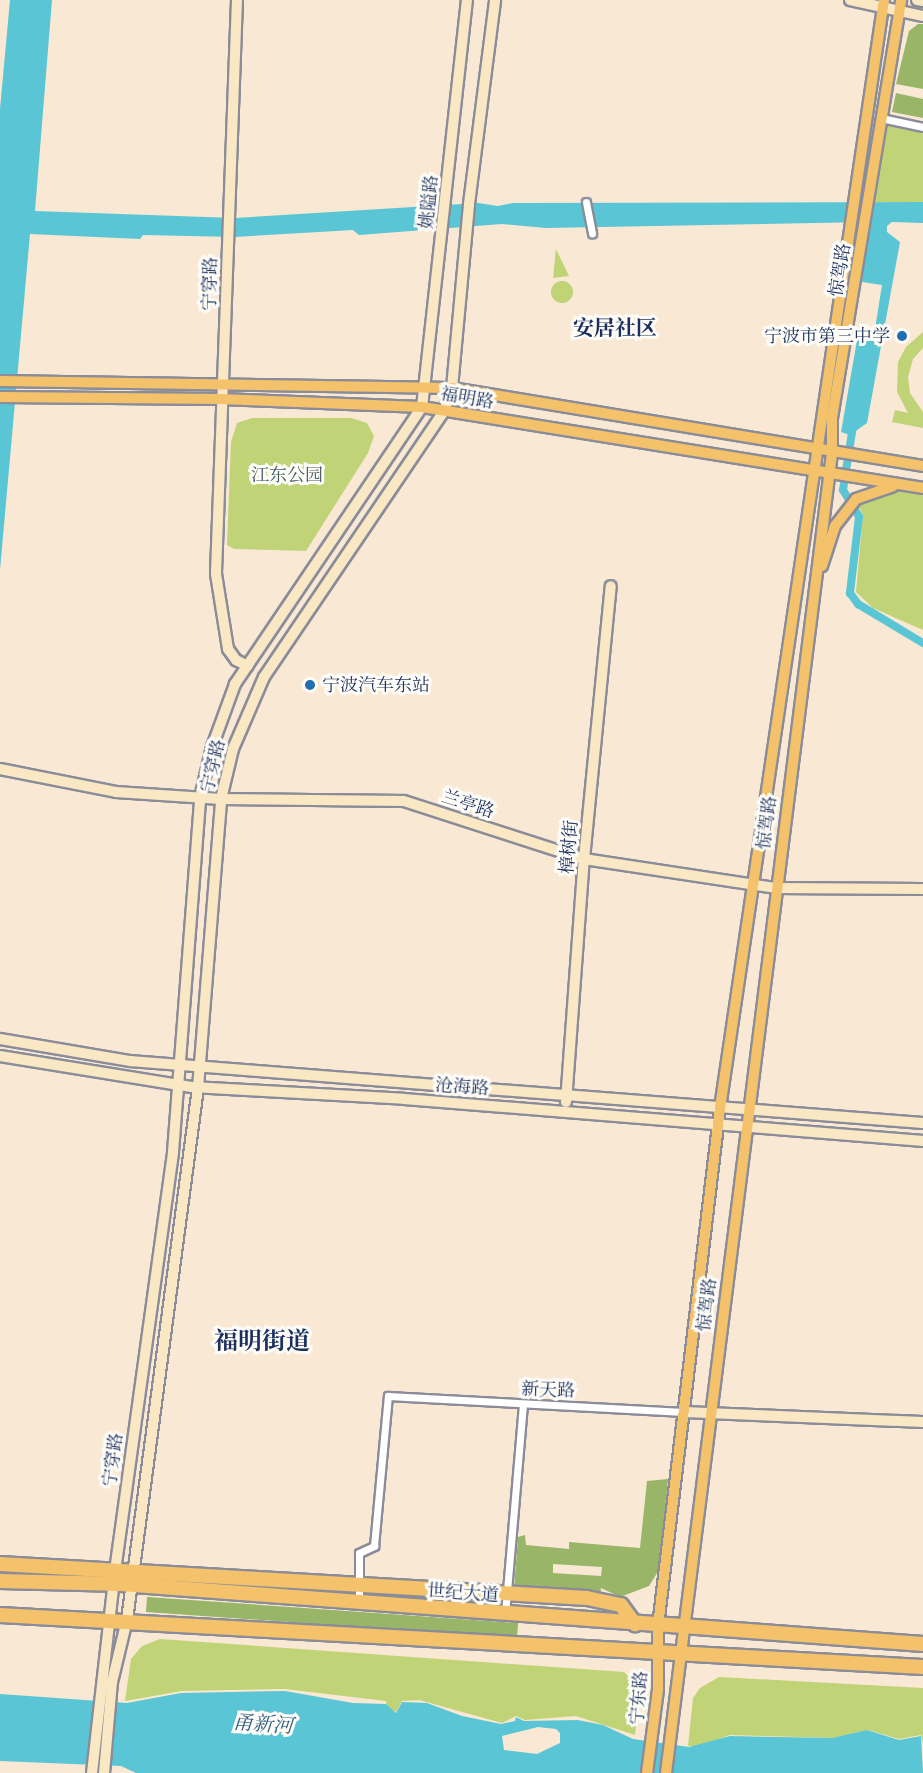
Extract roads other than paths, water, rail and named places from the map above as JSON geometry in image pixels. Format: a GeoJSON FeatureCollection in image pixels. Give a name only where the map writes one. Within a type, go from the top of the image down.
{"type":"FeatureCollection","features":[{"type":"Feature","properties":{"kind":"highway"},"geometry":{"type":"LineString","coordinates":[[0,1564],[114,1578],[359,1586],[587,1598],[621,1605],[636,1624]]}},
{"type":"Feature","properties":{"kind":"highway"},"geometry":{"type":"LineString","coordinates":[[0,1581],[114,1578]]}},
{"type":"Feature","properties":{"kind":"highway","name":"世纪大道"},"geometry":{"type":"LineString","coordinates":[[133,1579],[359,1603],[923,1644]]}},
{"type":"Feature","properties":{"kind":"highway"},"geometry":{"type":"LineString","coordinates":[[0,1615],[127,1620],[923,1668]]}},
{"type":"Feature","properties":{"kind":"main road","name":"宁穿路"},"geometry":{"type":"LineString","coordinates":[[237,0],[216,574],[218,606],[228,649],[236,660],[248,666]]}},
{"type":"Feature","properties":{"kind":"main road","name":"姚隘路"},"geometry":{"type":"LineString","coordinates":[[422,407],[426,388],[468,0]]}},
{"type":"Feature","properties":{"kind":"main road"},"geometry":{"type":"LineString","coordinates":[[444,411],[452,388],[469,204],[495,0]]}},
{"type":"Feature","properties":{"kind":"main road"},"geometry":{"type":"LineString","coordinates":[[850,0],[883,3],[899,12],[923,16]]}},
{"type":"Feature","properties":{"kind":"main road","name":"惊驾路"},"geometry":{"type":"LineString","coordinates":[[682,1653],[682,1628],[832,454],[832,418],[901,0]]}},
{"type":"Feature","properties":{"kind":"main road"},"geometry":{"type":"LineString","coordinates":[[917,0],[923,1]]}},
{"type":"Feature","properties":{"kind":"main road","name":"惊驾路"},"geometry":{"type":"LineString","coordinates":[[658,1626],[720,1108],[848,227],[883,3]]}},
{"type":"Feature","properties":{"kind":"main road","name":"福明路"},"geometry":{"type":"LineString","coordinates":[[0,381],[452,388],[832,454],[923,466]]}},
{"type":"Feature","properties":{"kind":"main road","name":"福明路"},"geometry":{"type":"LineString","coordinates":[[0,397],[221,399],[422,407],[812,472],[923,488]]}},
{"type":"Feature","properties":{"kind":"main road","name":"宁穿路"},"geometry":{"type":"LineString","coordinates":[[104,1773],[109,1619],[173,1152],[180,1085],[200,798],[235,684],[422,407]]}},
{"type":"Feature","properties":{"kind":"main road","name":"宁穿路"},"geometry":{"type":"LineString","coordinates":[[93,1773],[107,1680],[127,1620],[133,1579],[198,1088],[221,799],[233,749],[264,677],[444,411]]}},
{"type":"Feature","properties":{"kind":"main road"},"geometry":{"type":"LineString","coordinates":[[814,589],[835,526],[856,499],[899,484]]}},
{"type":"Feature","properties":{"kind":"main road","name":"樟树街"},"geometry":{"type":"LineString","coordinates":[[565,1111],[584,859],[611,586]]}},
{"type":"Feature","properties":{"kind":"main road","name":"兰亭路"},"geometry":{"type":"LineString","coordinates":[[0,769],[116,792],[221,799],[404,801],[584,859],[751,886],[923,889]]}},
{"type":"Feature","properties":{"kind":"main road","name":"沧海路"},"geometry":{"type":"LineString","coordinates":[[0,1039],[130,1061],[923,1122]]}},
{"type":"Feature","properties":{"kind":"main road","name":"沧海路"},"geometry":{"type":"LineString","coordinates":[[0,1056],[198,1088],[565,1111],[923,1141]]}},
{"type":"Feature","properties":{"kind":"main road","name":"新天路"},"geometry":{"type":"LineString","coordinates":[[684,1412],[710,1411],[923,1422]]}},
{"type":"Feature","properties":{"kind":"main road","name":"宁东路"},"geometry":{"type":"LineString","coordinates":[[647,1773],[658,1689],[658,1626]]}},
{"type":"Feature","properties":{"kind":"main road","name":"宁东路"},"geometry":{"type":"LineString","coordinates":[[666,1773],[682,1653]]}},
{"type":"Feature","properties":{"kind":"street"},"geometry":{"type":"LineString","coordinates":[[881,118],[923,127]]}},
{"type":"Feature","properties":{"kind":"street"},"geometry":{"type":"LineString","coordinates":[[586,202],[592,233]]}},
{"type":"Feature","properties":{"kind":"street","name":"新天路"},"geometry":{"type":"LineString","coordinates":[[359,1603],[359,1553],[374,1546],[388,1396],[523,1406],[684,1412]]}},
{"type":"Feature","properties":{"kind":"street"},"geometry":{"type":"LineString","coordinates":[[505,1614],[523,1406]]}},
{"type":"Feature","properties":{"kind":"water"},"geometry":{"type":"Polygon","coordinates":[[[10,0],[52,0],[35,211],[235,218],[478,203],[498,206],[513,203],[923,202],[923,223],[892,222],[887,226],[887,232],[900,242],[867,423],[850,435],[841,432],[859,329],[875,329],[882,285],[862,282],[869,222],[546,228],[502,224],[359,235],[353,230],[235,237],[143,235],[140,239],[30,234],[0,570],[0,109],[10,0]]]}},
{"type":"Feature","properties":{"kind":"water","name":"甬新河"},"geometry":{"type":"Polygon","coordinates":[[[285,1691],[353,1703],[386,1704],[396,1713],[402,1702],[427,1703],[462,1716],[501,1724],[515,1721],[516,1717],[524,1721],[578,1720],[603,1725],[633,1739],[689,1747],[730,1736],[832,1738],[867,1730],[899,1740],[921,1736],[923,1773],[136,1773],[121,1766],[0,1761],[0,1694],[127,1703],[181,1693],[285,1691]],[[538,1727],[502,1736],[504,1750],[537,1754],[560,1743],[560,1733],[556,1729],[538,1727]]]}},
{"type":"Feature","properties":{"kind":"waterway"},"geometry":{"type":"LineString","coordinates":[[853,426],[843,490],[859,517],[850,593],[858,604],[923,643]]}},
{"type":"Feature","properties":{"kind":"place","name":"宁波市第三中学"},"geometry":{"type":"Point","coordinates":[902,336]}},
{"type":"Feature","properties":{"kind":"place","name":"宁波汽车东站"},"geometry":{"type":"Point","coordinates":[310,685]}},
{"type":"Feature","properties":{"kind":"district","name":"安居社区"},"geometry":{"type":"Point","coordinates":[615,328]}},
{"type":"Feature","properties":{"kind":"district","name":"福明街道"},"geometry":{"type":"Point","coordinates":[262,1341]}},
{"type":"Feature","properties":{"kind":"park label","name":"江东公园"},"geometry":{"type":"Point","coordinates":[287,475]}}]}
